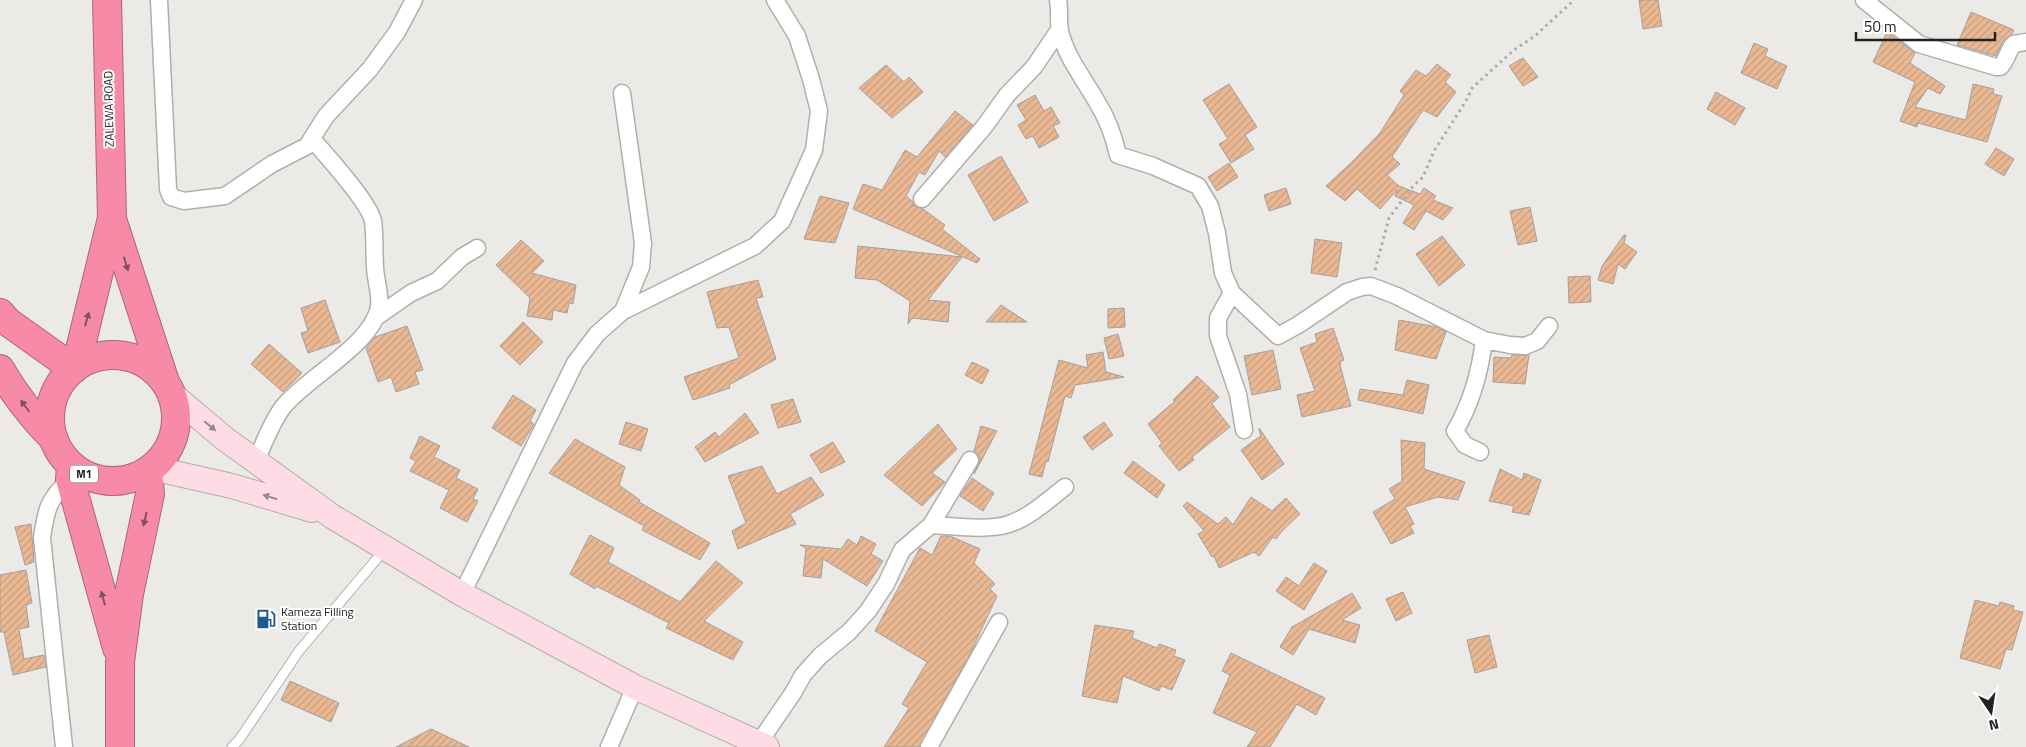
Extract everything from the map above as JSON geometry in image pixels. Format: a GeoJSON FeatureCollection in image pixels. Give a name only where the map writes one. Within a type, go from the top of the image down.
{"type":"FeatureCollection","features":[{"type":"Feature","properties":{"kind":"highway","name":"ZALEWA ROAD"},"geometry":{"type":"LineString","coordinates":[[75,368],[112,218],[107,0]]}},
{"type":"Feature","properties":{"kind":"highway","name":"ZALEWA ROAD"},"geometry":{"type":"LineString","coordinates":[[112,218],[168,387]]}},
{"type":"Feature","properties":{"kind":"highway"},"geometry":{"type":"LineString","coordinates":[[0,313],[8,322],[75,368],[102,356],[123,356],[143,362],[154,369],[168,387]]}},
{"type":"Feature","properties":{"kind":"highway","name":"M1"},"geometry":{"type":"LineString","coordinates":[[75,368],[63,380],[53,401],[50,424],[54,439],[71,472],[120,662]]}},
{"type":"Feature","properties":{"kind":"highway"},"geometry":{"type":"LineString","coordinates":[[0,369],[34,419],[54,439]]}},
{"type":"Feature","properties":{"kind":"highway","name":"M1"},"geometry":{"type":"LineString","coordinates":[[71,472],[82,473],[109,481],[129,478],[150,469],[166,453],[174,435],[177,415],[168,387]]}},
{"type":"Feature","properties":{"kind":"highway","name":"M1"},"geometry":{"type":"LineString","coordinates":[[120,747],[120,662],[129,594],[150,494],[150,469]]}},
{"type":"Feature","properties":{"kind":"main road"},"geometry":{"type":"LineString","coordinates":[[168,387],[225,439],[333,517],[462,594],[634,688],[761,745]]}},
{"type":"Feature","properties":{"kind":"main road"},"geometry":{"type":"LineString","coordinates":[[150,469],[232,486],[333,517]]}},
{"type":"Feature","properties":{"kind":"street"},"geometry":{"type":"LineString","coordinates":[[159,0],[168,189],[171,197],[184,201],[225,196],[272,164],[300,151],[312,140],[326,116],[370,69],[397,32],[414,0]]}},
{"type":"Feature","properties":{"kind":"street"},"geometry":{"type":"LineString","coordinates":[[462,594],[576,363],[597,334],[623,311],[755,246],[782,221],[814,150],[819,112],[797,36],[776,0]]}},
{"type":"Feature","properties":{"kind":"street"},"geometry":{"type":"LineString","coordinates":[[1058,0],[1060,30],[1077,70],[1098,103],[1114,138],[1118,155],[1153,166],[1198,186],[1210,206],[1217,233],[1223,273],[1232,293],[1278,336],[1347,292],[1371,286],[1396,296],[1484,340],[1525,346],[1537,341],[1549,326]]}},
{"type":"Feature","properties":{"kind":"street"},"geometry":{"type":"LineString","coordinates":[[1864,0],[1918,44],[1996,67],[2000,68],[2003,65],[2009,50],[2014,44],[2026,42]]}},
{"type":"Feature","properties":{"kind":"street"},"geometry":{"type":"LineString","coordinates":[[922,199],[984,127],[1007,94],[1034,67],[1060,30]]}},
{"type":"Feature","properties":{"kind":"street"},"geometry":{"type":"LineString","coordinates":[[622,93],[643,243],[641,266],[623,311]]}},
{"type":"Feature","properties":{"kind":"street"},"geometry":{"type":"LineString","coordinates":[[312,140],[370,211],[373,220],[375,270],[379,299],[376,318]]}},
{"type":"Feature","properties":{"kind":"street"},"geometry":{"type":"LineString","coordinates":[[256,461],[271,426],[284,407],[303,387],[356,344],[376,318],[412,293],[437,281],[462,257],[477,248]]}},
{"type":"Feature","properties":{"kind":"street"},"geometry":{"type":"LineString","coordinates":[[1232,293],[1218,318],[1218,336],[1238,394],[1244,430]]}},
{"type":"Feature","properties":{"kind":"street"},"geometry":{"type":"LineString","coordinates":[[1480,452],[1465,445],[1455,431],[1466,413],[1474,388],[1481,365],[1484,340]]}},
{"type":"Feature","properties":{"kind":"street"},"geometry":{"type":"LineString","coordinates":[[761,745],[794,693],[803,675],[820,656],[849,632],[868,611],[886,584],[902,550],[931,526],[970,460]]}},
{"type":"Feature","properties":{"kind":"street"},"geometry":{"type":"LineString","coordinates":[[64,747],[42,538],[45,515],[54,494],[71,472]]}},
{"type":"Feature","properties":{"kind":"street"},"geometry":{"type":"LineString","coordinates":[[931,526],[999,526],[1011,523],[1025,516],[1065,487]]}},
{"type":"Feature","properties":{"kind":"street"},"geometry":{"type":"LineString","coordinates":[[929,747],[999,622]]}},
{"type":"Feature","properties":{"kind":"street"},"geometry":{"type":"LineString","coordinates":[[609,747],[634,688]]}},
{"type":"Feature","properties":{"kind":"lane"},"geometry":{"type":"LineString","coordinates":[[232,747],[239,740],[299,651],[386,548]]}},
{"type":"Feature","properties":{"kind":"path"},"geometry":{"type":"LineString","coordinates":[[1371,286],[1390,218],[1413,186],[1424,177],[1434,151],[1466,101],[1472,88],[1514,50],[1535,36],[1574,0]]}},
{"type":"Feature","properties":{"kind":"building"},"geometry":{"type":"Polygon","coordinates":[[[1639,0],[1658,0],[1662,26],[1643,29],[1639,0]]]}},
{"type":"Feature","properties":{"kind":"building"},"geometry":{"type":"Polygon","coordinates":[[[1971,12],[2014,30],[2003,41],[1996,56],[1957,45],[1971,12]]]}},
{"type":"Feature","properties":{"kind":"building"},"geometry":{"type":"Polygon","coordinates":[[[1887,32],[1915,53],[1910,63],[1945,86],[1940,94],[1928,88],[1915,107],[1966,120],[1973,84],[1994,89],[1993,94],[2002,96],[1987,142],[1918,123],[1917,127],[1900,121],[1915,82],[1873,62],[1887,32]]]}},
{"type":"Feature","properties":{"kind":"building"},"geometry":{"type":"Polygon","coordinates":[[[1754,43],[1768,49],[1765,56],[1787,66],[1777,89],[1741,73],[1754,43]]]}},
{"type":"Feature","properties":{"kind":"building"},"geometry":{"type":"Polygon","coordinates":[[[1523,58],[1538,77],[1523,86],[1509,66],[1523,58]]]}},
{"type":"Feature","properties":{"kind":"building"},"geometry":{"type":"Polygon","coordinates":[[[1437,64],[1451,75],[1445,82],[1456,92],[1437,117],[1423,110],[1392,157],[1400,164],[1387,175],[1399,186],[1420,194],[1424,188],[1436,196],[1433,200],[1453,208],[1443,220],[1426,211],[1414,230],[1403,223],[1414,205],[1395,196],[1397,190],[1380,209],[1357,189],[1345,201],[1326,186],[1380,133],[1404,95],[1400,91],[1416,70],[1426,76],[1437,64]]]}},
{"type":"Feature","properties":{"kind":"building"},"geometry":{"type":"Polygon","coordinates":[[[886,65],[904,82],[909,77],[923,92],[892,118],[859,88],[886,65]]]}},
{"type":"Feature","properties":{"kind":"building"},"geometry":{"type":"Polygon","coordinates":[[[1229,84],[1257,127],[1245,135],[1254,149],[1231,163],[1219,144],[1228,139],[1203,100],[1229,84]]]}},
{"type":"Feature","properties":{"kind":"building"},"geometry":{"type":"Polygon","coordinates":[[[1716,92],[1745,108],[1735,125],[1707,109],[1716,92]]]}},
{"type":"Feature","properties":{"kind":"building"},"geometry":{"type":"Polygon","coordinates":[[[1035,95],[1044,111],[1051,107],[1060,123],[1053,126],[1059,137],[1039,148],[1033,136],[1026,139],[1018,125],[1026,120],[1017,105],[1035,95]]]}},
{"type":"Feature","properties":{"kind":"building"},"geometry":{"type":"Polygon","coordinates":[[[955,111],[973,125],[945,157],[939,151],[925,175],[919,172],[906,196],[914,204],[911,207],[914,205],[923,209],[945,225],[942,229],[980,259],[977,263],[853,209],[863,184],[882,190],[905,150],[917,157],[955,111]]]}},
{"type":"Feature","properties":{"kind":"building"},"geometry":{"type":"Polygon","coordinates":[[[1996,148],[2014,159],[2004,176],[1985,164],[1996,148]]]}},
{"type":"Feature","properties":{"kind":"building"},"geometry":{"type":"Polygon","coordinates":[[[1001,156],[1028,202],[994,221],[968,175],[1001,156]]]}},
{"type":"Feature","properties":{"kind":"building"},"geometry":{"type":"Polygon","coordinates":[[[1229,163],[1238,177],[1217,191],[1208,177],[1229,163]]]}},
{"type":"Feature","properties":{"kind":"building"},"geometry":{"type":"Polygon","coordinates":[[[1286,188],[1291,204],[1269,211],[1264,195],[1286,188]]]}},
{"type":"Feature","properties":{"kind":"building"},"geometry":{"type":"Polygon","coordinates":[[[820,196],[849,203],[835,243],[804,239],[820,196]]]}},
{"type":"Feature","properties":{"kind":"building"},"geometry":{"type":"Polygon","coordinates":[[[1530,207],[1537,241],[1518,245],[1510,211],[1530,207]]]}},
{"type":"Feature","properties":{"kind":"building"},"geometry":{"type":"Polygon","coordinates":[[[1624,235],[1626,235],[1624,243],[1637,252],[1625,269],[1618,264],[1613,284],[1598,280],[1602,266],[1624,235]]]}},
{"type":"Feature","properties":{"kind":"building"},"geometry":{"type":"Polygon","coordinates":[[[1442,236],[1465,265],[1439,286],[1416,254],[1442,236]]]}},
{"type":"Feature","properties":{"kind":"building"},"geometry":{"type":"Polygon","coordinates":[[[1315,239],[1342,243],[1337,277],[1311,273],[1315,239]]]}},
{"type":"Feature","properties":{"kind":"building"},"geometry":{"type":"Polygon","coordinates":[[[521,240],[544,261],[532,273],[576,285],[573,304],[569,303],[567,313],[553,310],[552,320],[527,316],[530,298],[496,265],[521,240]]]}},
{"type":"Feature","properties":{"kind":"building"},"geometry":{"type":"Polygon","coordinates":[[[858,246],[962,257],[928,300],[950,302],[948,322],[912,318],[908,324],[910,301],[877,280],[855,278],[858,246]]]}},
{"type":"Feature","properties":{"kind":"building"},"geometry":{"type":"Polygon","coordinates":[[[1590,276],[1591,302],[1569,303],[1568,277],[1590,276]]]}},
{"type":"Feature","properties":{"kind":"building"},"geometry":{"type":"Polygon","coordinates":[[[758,280],[763,297],[756,298],[776,359],[729,385],[730,388],[693,400],[684,377],[739,358],[729,327],[717,328],[707,292],[758,280]]]}},
{"type":"Feature","properties":{"kind":"building"},"geometry":{"type":"Polygon","coordinates":[[[325,300],[340,342],[308,353],[301,333],[308,331],[301,308],[325,300]]]}},
{"type":"Feature","properties":{"kind":"building"},"geometry":{"type":"Polygon","coordinates":[[[1001,305],[1027,322],[986,322],[1001,305]]]}},
{"type":"Feature","properties":{"kind":"building"},"geometry":{"type":"Polygon","coordinates":[[[1124,308],[1125,327],[1108,328],[1108,309],[1124,308]]]}},
{"type":"Feature","properties":{"kind":"building"},"geometry":{"type":"Polygon","coordinates":[[[1399,320],[1437,327],[1446,332],[1436,359],[1395,350],[1399,320]]]}},
{"type":"Feature","properties":{"kind":"building"},"geometry":{"type":"Polygon","coordinates":[[[523,322],[543,342],[520,365],[500,346],[523,322]]]}},
{"type":"Feature","properties":{"kind":"building"},"geometry":{"type":"Polygon","coordinates":[[[407,326],[423,370],[415,372],[419,384],[396,392],[391,377],[378,382],[366,348],[375,337],[407,326]]]}},
{"type":"Feature","properties":{"kind":"building"},"geometry":{"type":"Polygon","coordinates":[[[1333,328],[1344,360],[1341,361],[1340,365],[1351,406],[1302,417],[1297,395],[1315,391],[1300,348],[1317,342],[1315,334],[1333,328]]]}},
{"type":"Feature","properties":{"kind":"building"},"geometry":{"type":"Polygon","coordinates":[[[1118,334],[1124,356],[1109,359],[1104,338],[1118,334]]]}},
{"type":"Feature","properties":{"kind":"building"},"geometry":{"type":"Polygon","coordinates":[[[269,344],[302,373],[283,392],[251,364],[269,344]]]}},
{"type":"Feature","properties":{"kind":"building"},"geometry":{"type":"Polygon","coordinates":[[[1273,350],[1281,389],[1252,395],[1244,356],[1273,350]]]}},
{"type":"Feature","properties":{"kind":"building"},"geometry":{"type":"Polygon","coordinates":[[[1103,352],[1106,372],[1124,377],[1075,385],[1071,398],[1065,396],[1048,462],[1046,461],[1042,477],[1029,474],[1059,360],[1088,368],[1086,355],[1103,352]]]}},
{"type":"Feature","properties":{"kind":"building"},"geometry":{"type":"Polygon","coordinates":[[[1512,355],[1529,355],[1525,384],[1493,382],[1494,357],[1511,358],[1512,355]]]}},
{"type":"Feature","properties":{"kind":"building"},"geometry":{"type":"Polygon","coordinates":[[[972,362],[989,370],[982,384],[965,375],[972,362]]]}},
{"type":"Feature","properties":{"kind":"building"},"geometry":{"type":"Polygon","coordinates":[[[1197,376],[1219,397],[1212,404],[1230,427],[1192,457],[1194,460],[1179,471],[1159,446],[1162,443],[1148,424],[1175,401],[1173,400],[1197,376]]]}},
{"type":"Feature","properties":{"kind":"building"},"geometry":{"type":"Polygon","coordinates":[[[1407,380],[1429,385],[1423,414],[1358,400],[1360,389],[1403,395],[1407,380]]]}},
{"type":"Feature","properties":{"kind":"building"},"geometry":{"type":"Polygon","coordinates":[[[513,395],[536,410],[530,421],[534,424],[521,446],[492,428],[513,395]]]}},
{"type":"Feature","properties":{"kind":"building"},"geometry":{"type":"Polygon","coordinates":[[[793,399],[801,422],[778,428],[771,405],[793,399]]]}},
{"type":"Feature","properties":{"kind":"building"},"geometry":{"type":"Polygon","coordinates":[[[745,413],[759,433],[705,462],[695,447],[715,432],[719,437],[745,413]]]}},
{"type":"Feature","properties":{"kind":"building"},"geometry":{"type":"Polygon","coordinates":[[[626,422],[648,429],[641,451],[619,444],[626,422]]]}},
{"type":"Feature","properties":{"kind":"building"},"geometry":{"type":"Polygon","coordinates":[[[1104,422],[1113,435],[1092,450],[1083,437],[1104,422]]]}},
{"type":"Feature","properties":{"kind":"building"},"geometry":{"type":"Polygon","coordinates":[[[938,424],[957,449],[932,473],[945,482],[922,506],[884,475],[938,424]]]}},
{"type":"Feature","properties":{"kind":"building"},"geometry":{"type":"Polygon","coordinates":[[[981,426],[997,431],[974,474],[980,461],[974,451],[981,426]]]}},
{"type":"Feature","properties":{"kind":"building"},"geometry":{"type":"Polygon","coordinates":[[[1259,428],[1284,464],[1262,480],[1241,450],[1259,437],[1261,438],[1259,428]]]}},
{"type":"Feature","properties":{"kind":"building"},"geometry":{"type":"Polygon","coordinates":[[[420,436],[440,446],[434,457],[460,470],[456,478],[478,489],[473,499],[478,501],[467,522],[440,508],[449,490],[410,471],[416,461],[410,458],[420,436]]]}},
{"type":"Feature","properties":{"kind":"building"},"geometry":{"type":"Polygon","coordinates":[[[575,439],[625,467],[619,485],[640,500],[639,502],[710,543],[700,560],[642,530],[644,526],[549,473],[575,439]]]}},
{"type":"Feature","properties":{"kind":"building"},"geometry":{"type":"Polygon","coordinates":[[[1401,440],[1425,443],[1424,469],[1465,482],[1458,500],[1438,497],[1405,507],[1414,524],[1410,526],[1414,533],[1391,544],[1373,512],[1395,499],[1389,489],[1402,481],[1401,440]]]}},
{"type":"Feature","properties":{"kind":"building"},"geometry":{"type":"Polygon","coordinates":[[[833,442],[845,462],[821,473],[810,455],[833,442]]]}},
{"type":"Feature","properties":{"kind":"building"},"geometry":{"type":"Polygon","coordinates":[[[1133,461],[1165,485],[1157,498],[1124,473],[1133,461]]]}},
{"type":"Feature","properties":{"kind":"building"},"geometry":{"type":"Polygon","coordinates":[[[762,466],[777,494],[811,477],[824,495],[790,514],[796,524],[738,549],[732,531],[746,523],[728,476],[762,466]]]}},
{"type":"Feature","properties":{"kind":"building"},"geometry":{"type":"Polygon","coordinates":[[[1500,469],[1522,480],[1524,473],[1541,480],[1529,515],[1512,512],[1514,506],[1489,501],[1500,469]]]}},
{"type":"Feature","properties":{"kind":"building"},"geometry":{"type":"Polygon","coordinates":[[[972,478],[994,493],[983,511],[960,496],[972,478]]]}},
{"type":"Feature","properties":{"kind":"building"},"geometry":{"type":"Polygon","coordinates":[[[1251,497],[1272,511],[1286,498],[1300,514],[1276,539],[1273,537],[1259,556],[1254,552],[1219,568],[1214,556],[1212,557],[1198,534],[1204,531],[1183,506],[1187,502],[1218,524],[1226,517],[1233,525],[1251,497]]]}},
{"type":"Feature","properties":{"kind":"building"},"geometry":{"type":"Polygon","coordinates":[[[31,524],[34,562],[25,565],[15,527],[31,524]]]}},
{"type":"Feature","properties":{"kind":"building"},"geometry":{"type":"Polygon","coordinates":[[[590,535],[614,548],[608,562],[680,602],[716,561],[743,583],[704,621],[743,642],[733,660],[666,628],[669,623],[596,586],[595,589],[570,574],[590,535]]]}},
{"type":"Feature","properties":{"kind":"building"},"geometry":{"type":"Polygon","coordinates":[[[861,536],[876,544],[871,554],[883,561],[867,586],[823,559],[821,578],[803,576],[806,548],[800,545],[841,549],[848,539],[857,545],[861,536]]]}},
{"type":"Feature","properties":{"kind":"building"},"geometry":{"type":"Polygon","coordinates":[[[941,536],[950,536],[980,549],[974,563],[995,584],[990,589],[997,596],[970,654],[919,747],[884,747],[909,708],[902,704],[927,662],[875,631],[920,548],[932,555],[941,536]]]}},
{"type":"Feature","properties":{"kind":"building"},"geometry":{"type":"Polygon","coordinates":[[[1314,563],[1327,571],[1304,610],[1276,591],[1286,577],[1299,586],[1314,563]]]}},
{"type":"Feature","properties":{"kind":"building"},"geometry":{"type":"Polygon","coordinates":[[[26,570],[32,603],[26,605],[29,627],[19,629],[24,659],[44,655],[46,667],[13,675],[4,632],[0,632],[0,575],[26,570]]]}},
{"type":"Feature","properties":{"kind":"building"},"geometry":{"type":"Polygon","coordinates":[[[1403,592],[1412,613],[1396,621],[1386,599],[1403,592]]]}},
{"type":"Feature","properties":{"kind":"building"},"geometry":{"type":"Polygon","coordinates":[[[1352,593],[1361,608],[1342,620],[1360,625],[1355,643],[1309,629],[1293,655],[1280,647],[1292,627],[1352,593]]]}},
{"type":"Feature","properties":{"kind":"building"},"geometry":{"type":"Polygon","coordinates":[[[1975,600],[1999,606],[2000,602],[2014,606],[2013,610],[2023,612],[2012,650],[2006,649],[2000,669],[1960,658],[1975,600]]]}},
{"type":"Feature","properties":{"kind":"building"},"geometry":{"type":"Polygon","coordinates":[[[1095,625],[1134,631],[1132,638],[1157,648],[1159,644],[1176,650],[1174,656],[1185,660],[1172,690],[1161,686],[1159,691],[1123,676],[1117,703],[1082,696],[1095,625]]]}},
{"type":"Feature","properties":{"kind":"building"},"geometry":{"type":"Polygon","coordinates":[[[1489,635],[1497,667],[1475,673],[1467,640],[1489,635]]]}},
{"type":"Feature","properties":{"kind":"building"},"geometry":{"type":"Polygon","coordinates":[[[1231,653],[1325,698],[1316,715],[1297,704],[1270,747],[1247,747],[1257,732],[1213,713],[1230,675],[1222,671],[1231,653]]]}},
{"type":"Feature","properties":{"kind":"building"},"geometry":{"type":"Polygon","coordinates":[[[290,681],[339,703],[331,722],[281,700],[290,681]]]}},
{"type":"Feature","properties":{"kind":"building"},"geometry":{"type":"Polygon","coordinates":[[[431,729],[469,747],[396,747],[431,729]]]}},
{"type":"Feature","properties":{"kind":"place","name":"Kameza Filling Station"},"geometry":{"type":"Point","coordinates":[266,619]}}]}
